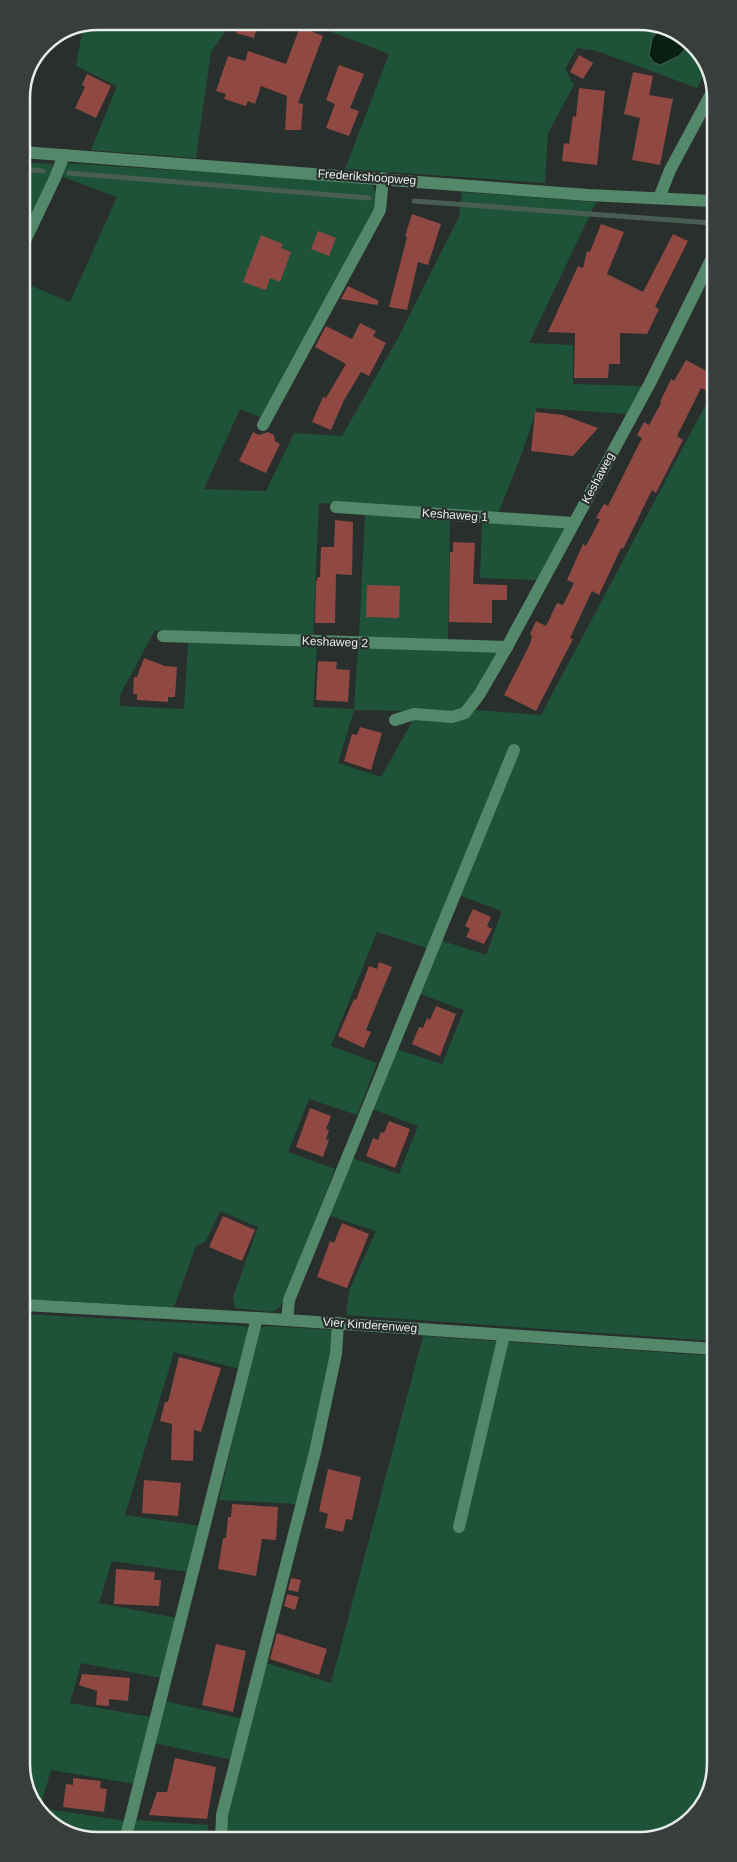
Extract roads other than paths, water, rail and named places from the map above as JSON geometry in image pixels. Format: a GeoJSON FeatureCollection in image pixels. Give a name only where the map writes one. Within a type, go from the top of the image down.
{"type":"FeatureCollection","features":[{"type":"Feature","properties":{"kind":"street"},"geometry":{"type":"LineString","coordinates":[[659,198],[670,170],[707,101]]}},
{"type":"Feature","properties":{"kind":"street","name":"Frederikshoopweg"},"geometry":{"type":"LineString","coordinates":[[30,153],[588,195],[707,201]]}},
{"type":"Feature","properties":{"kind":"street"},"geometry":{"type":"LineString","coordinates":[[30,230],[64,155]]}},
{"type":"Feature","properties":{"kind":"street"},"geometry":{"type":"LineString","coordinates":[[263,425],[380,210],[384,178]]}},
{"type":"Feature","properties":{"kind":"street","name":"Keshaweg"},"geometry":{"type":"LineString","coordinates":[[395,720],[414,714],[452,718],[465,714],[479,695],[507,648],[650,383],[707,268]]}},
{"type":"Feature","properties":{"kind":"street","name":"Keshaweg 1"},"geometry":{"type":"LineString","coordinates":[[336,507],[574,523]]}},
{"type":"Feature","properties":{"kind":"street","name":"Keshaweg 2"},"geometry":{"type":"LineString","coordinates":[[163,636],[507,648]]}},
{"type":"Feature","properties":{"kind":"street"},"geometry":{"type":"LineString","coordinates":[[287,1320],[289,1300],[514,750]]}},
{"type":"Feature","properties":{"kind":"street","name":"Vier Kinderenweg"},"geometry":{"type":"LineString","coordinates":[[30,1305],[338,1323],[707,1348]]}},
{"type":"Feature","properties":{"kind":"street"},"geometry":{"type":"LineString","coordinates":[[127,1832],[257,1318]]}},
{"type":"Feature","properties":{"kind":"street"},"geometry":{"type":"LineString","coordinates":[[221,1832],[222,1815],[315,1452],[336,1354],[338,1323]]}},
{"type":"Feature","properties":{"kind":"street"},"geometry":{"type":"LineString","coordinates":[[459,1527],[504,1335]]}},
{"type":"Feature","properties":{"kind":"waterway"},"geometry":{"type":"LineString","coordinates":[[30,170],[43,171]]}},
{"type":"Feature","properties":{"kind":"waterway"},"geometry":{"type":"LineString","coordinates":[[69,173],[369,198]]}},
{"type":"Feature","properties":{"kind":"waterway"},"geometry":{"type":"LineString","coordinates":[[414,201],[707,223]]}}]}
